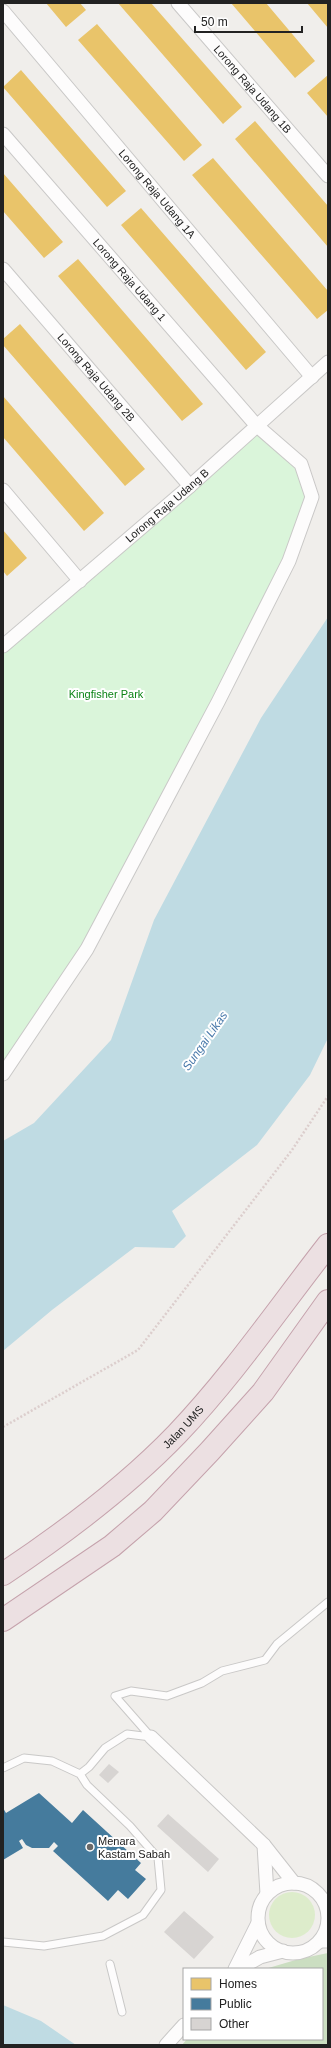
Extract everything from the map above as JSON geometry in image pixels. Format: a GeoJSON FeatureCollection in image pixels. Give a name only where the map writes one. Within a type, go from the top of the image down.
{"type":"FeatureCollection","features":[{"type":"Feature","properties":{"kind":"highway","name":"Jalan UMS"},"geometry":{"type":"LineString","coordinates":[[3,1574],[26,1559],[128,1480],[177,1434],[233,1371],[328,1245]]}},
{"type":"Feature","properties":{"kind":"highway"},"geometry":{"type":"LineString","coordinates":[[3,1620],[112,1546],[153,1511],[263,1392],[328,1301]]}},
{"type":"Feature","properties":{"kind":"street","name":"Lorong Raja Udang 1B"},"geometry":{"type":"LineString","coordinates":[[178,3],[328,176]]}},
{"type":"Feature","properties":{"kind":"street","name":"Lorong Raja Udang 1A"},"geometry":{"type":"LineString","coordinates":[[3,11],[312,376]]}},
{"type":"Feature","properties":{"kind":"street","name":"Lorong Raja Udang 1"},"geometry":{"type":"LineString","coordinates":[[3,134],[256,425],[301,464],[312,497],[289,561],[218,702],[86,949],[3,1074]]}},
{"type":"Feature","properties":{"kind":"street","name":"Lorong Raja Udang 2B"},"geometry":{"type":"LineString","coordinates":[[3,269],[190,486]]}},
{"type":"Feature","properties":{"kind":"street","name":"Lorong Raja Udang B"},"geometry":{"type":"LineString","coordinates":[[3,646],[190,486],[256,425],[328,362]]}},
{"type":"Feature","properties":{"kind":"street"},"geometry":{"type":"LineString","coordinates":[[3,490],[80,581]]}},
{"type":"Feature","properties":{"kind":"street"},"geometry":{"type":"LineString","coordinates":[[151,1737],[264,1845],[294,1883]]}},
{"type":"Feature","properties":{"kind":"street"},"geometry":{"type":"LineString","coordinates":[[264,1845],[267,1894]]}},
{"type":"Feature","properties":{"kind":"street"},"geometry":{"type":"LineString","coordinates":[[242,1968],[260,1957],[283,1952],[301,1952],[322,1944],[328,1918],[326,1905],[317,1893],[307,1886],[294,1883],[279,1886],[267,1894],[261,1903],[258,1913],[258,1923],[266,1941],[283,1952]]}},
{"type":"Feature","properties":{"kind":"street"},"geometry":{"type":"LineString","coordinates":[[236,1968],[258,1923]]}},
{"type":"Feature","properties":{"kind":"street"},"geometry":{"type":"LineString","coordinates":[[166,2045],[183,2026]]}},
{"type":"Feature","properties":{"kind":"lane"},"geometry":{"type":"LineString","coordinates":[[151,1737],[115,1696],[131,1691],[167,1696],[202,1682],[222,1671],[265,1660],[277,1644],[328,1602]]}},
{"type":"Feature","properties":{"kind":"lane"},"geometry":{"type":"LineString","coordinates":[[80,1774],[105,1748],[127,1734],[151,1737]]}},
{"type":"Feature","properties":{"kind":"lane"},"geometry":{"type":"LineString","coordinates":[[3,1768],[24,1758],[52,1761],[80,1774],[87,1785],[130,1826],[158,1858],[161,1890],[143,1915],[103,1936],[44,1946],[3,1942]]}},
{"type":"Feature","properties":{"kind":"lane"},"geometry":{"type":"LineString","coordinates":[[110,1964],[122,2012]]}},
{"type":"Feature","properties":{"kind":"path"},"geometry":{"type":"LineString","coordinates":[[3,1427],[138,1350],[292,1150],[328,1096]]}},
{"type":"Feature","properties":{"kind":"green space","name":"Kingfisher Park"},"geometry":{"type":"Polygon","coordinates":[[[256,425],[301,464],[312,497],[289,561],[87,949],[3,1073],[3,646],[256,425]]]}},
{"type":"Feature","properties":{"kind":"green space"},"geometry":{"type":"Polygon","coordinates":[[[297,1892],[309,1898],[314,1906],[314,1924],[309,1932],[301,1937],[287,1938],[275,1932],[270,1924],[269,1910],[275,1898],[283,1893],[297,1892]]]}},
{"type":"Feature","properties":{"kind":"green space"},"geometry":{"type":"Polygon","coordinates":[[[328,1953],[328,2045],[182,2045],[186,2040],[323,2040],[323,1968],[268,1968],[299,1959],[328,1953]]]}},
{"type":"Feature","properties":{"kind":"water","name":"Sungai Likas"},"geometry":{"type":"Polygon","coordinates":[[[328,617],[328,1038],[310,1075],[257,1145],[172,1211],[186,1236],[174,1248],[135,1247],[52,1310],[3,1351],[3,1141],[34,1123],[111,1040],[154,920],[261,718],[328,617]]]}},
{"type":"Feature","properties":{"kind":"water"},"geometry":{"type":"Polygon","coordinates":[[[3,2005],[41,2021],[76,2045],[3,2045],[3,2005]]]}},
{"type":"Feature","properties":{"kind":"building: Homes"},"geometry":{"type":"Polygon","coordinates":[[[46,3],[80,3],[86,10],[66,27],[46,3]]]}},
{"type":"Feature","properties":{"kind":"building: Homes"},"geometry":{"type":"Polygon","coordinates":[[[118,3],[151,3],[242,107],[223,124],[118,3]]]}},
{"type":"Feature","properties":{"kind":"building: Homes"},"geometry":{"type":"Polygon","coordinates":[[[231,3],[266,3],[315,61],[295,78],[231,3]]]}},
{"type":"Feature","properties":{"kind":"building: Homes"},"geometry":{"type":"Polygon","coordinates":[[[307,3],[328,3],[328,28],[307,3]]]}},
{"type":"Feature","properties":{"kind":"building: Homes"},"geometry":{"type":"Polygon","coordinates":[[[97,24],[202,145],[184,161],[78,40],[97,24]]]}},
{"type":"Feature","properties":{"kind":"building: Homes"},"geometry":{"type":"Polygon","coordinates":[[[21,70],[126,191],[107,207],[3,87],[21,70]]]}},
{"type":"Feature","properties":{"kind":"building: Homes"},"geometry":{"type":"Polygon","coordinates":[[[328,75],[328,117],[307,93],[328,75]]]}},
{"type":"Feature","properties":{"kind":"building: Homes"},"geometry":{"type":"Polygon","coordinates":[[[255,121],[328,206],[328,247],[235,139],[255,121]]]}},
{"type":"Feature","properties":{"kind":"building: Homes"},"geometry":{"type":"Polygon","coordinates":[[[213,158],[328,291],[328,310],[317,319],[192,175],[213,158]]]}},
{"type":"Feature","properties":{"kind":"building: Homes"},"geometry":{"type":"Polygon","coordinates":[[[3,173],[63,242],[44,258],[3,211],[3,173]]]}},
{"type":"Feature","properties":{"kind":"building: Homes"},"geometry":{"type":"Polygon","coordinates":[[[141,208],[266,352],[246,370],[121,225],[141,208]]]}},
{"type":"Feature","properties":{"kind":"building: Homes"},"geometry":{"type":"Polygon","coordinates":[[[78,259],[203,404],[182,421],[58,276],[78,259]]]}},
{"type":"Feature","properties":{"kind":"building: Homes"},"geometry":{"type":"Polygon","coordinates":[[[20,324],[145,469],[125,486],[3,345],[3,339],[20,324]]]}},
{"type":"Feature","properties":{"kind":"building: Homes"},"geometry":{"type":"Polygon","coordinates":[[[3,396],[104,513],[84,531],[3,437],[3,396]]]}},
{"type":"Feature","properties":{"kind":"building: Homes"},"geometry":{"type":"Polygon","coordinates":[[[3,530],[27,558],[7,576],[3,571],[3,530]]]}},
{"type":"Feature","properties":{"kind":"building: Public","name":"Menara Kastam Sabah"},"geometry":{"type":"Polygon","coordinates":[[[39,1793],[72,1823],[83,1810],[141,1863],[135,1870],[146,1879],[128,1899],[118,1890],[108,1901],[53,1851],[58,1846],[54,1842],[49,1848],[32,1848],[26,1845],[22,1839],[19,1841],[23,1848],[3,1860],[3,1808],[6,1813],[39,1793]]]}},
{"type":"Feature","properties":{"kind":"building: Other"},"geometry":{"type":"Polygon","coordinates":[[[109,1764],[119,1772],[108,1783],[99,1775],[109,1764]]]}},
{"type":"Feature","properties":{"kind":"building: Other"},"geometry":{"type":"Polygon","coordinates":[[[168,1814],[219,1859],[208,1872],[157,1826],[168,1814]]]}},
{"type":"Feature","properties":{"kind":"building: Other"},"geometry":{"type":"Polygon","coordinates":[[[184,1911],[214,1937],[194,1959],[164,1932],[184,1911]]]}},
{"type":"Feature","properties":{"kind":"place","name":"Menara Kastam Sabah"},"geometry":{"type":"Point","coordinates":[90,1847]}}]}
